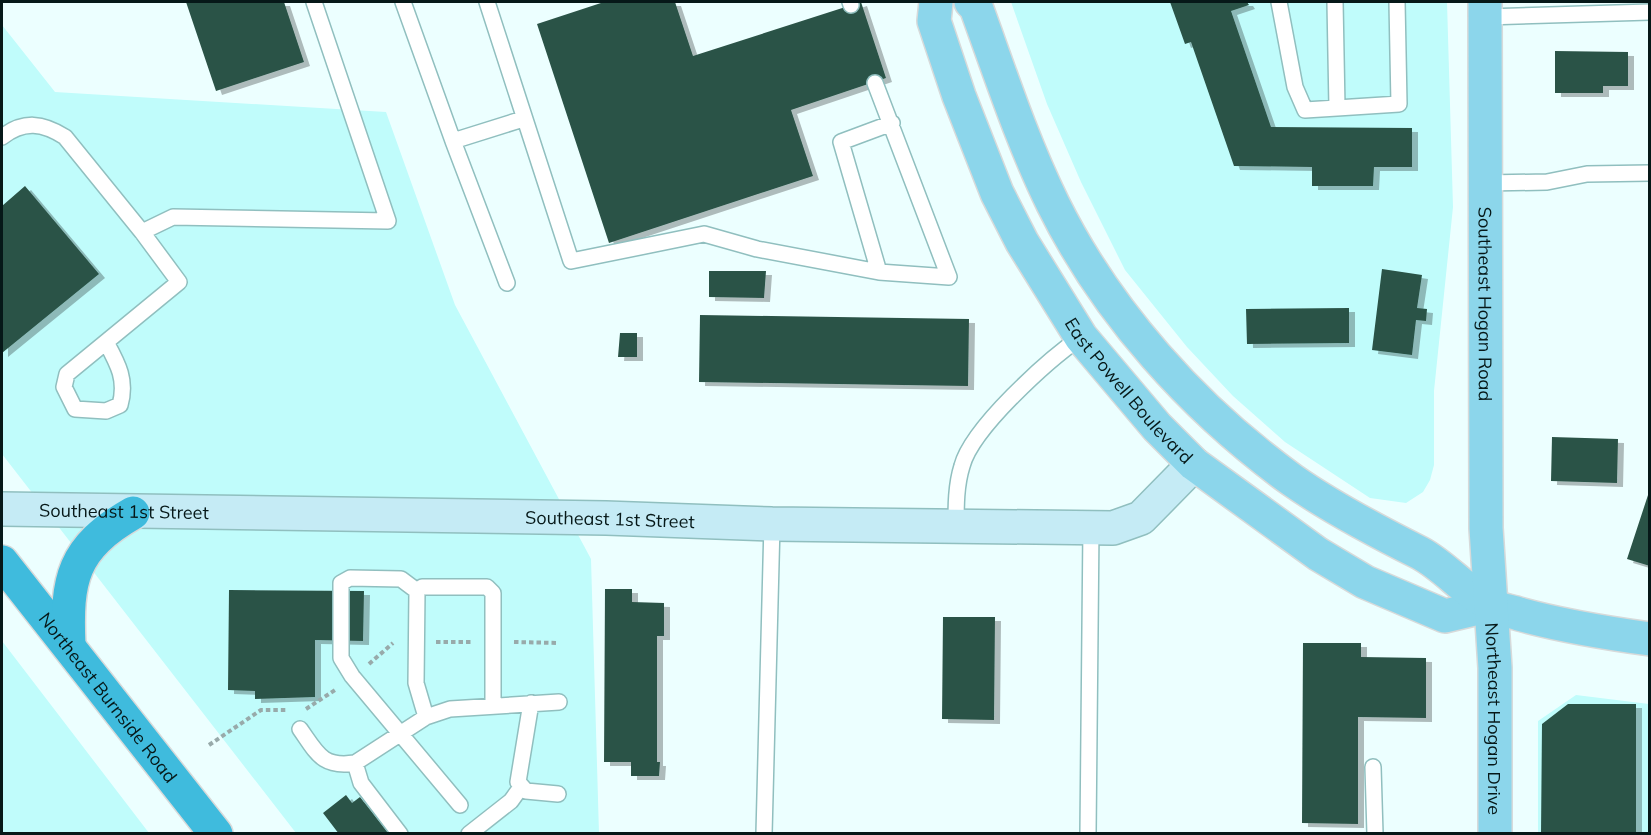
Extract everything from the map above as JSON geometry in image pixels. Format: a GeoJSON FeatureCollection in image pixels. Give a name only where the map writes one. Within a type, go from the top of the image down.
{"type":"FeatureCollection","features":[{"type":"Feature","properties":{"kind":"highway"},"geometry":{"type":"LineString","coordinates":[[69,646],[67,606],[80,558],[106,528],[133,513]]}},
{"type":"Feature","properties":{"kind":"highway","name":"Northeast Burnside Road"},"geometry":{"type":"LineString","coordinates":[[2,562],[216,834]]}},
{"type":"Feature","properties":{"kind":"main road","name":"East Powell Boulevard"},"geometry":{"type":"LineString","coordinates":[[936,2],[934,21],[959,96],[997,193],[1022,242],[1081,337],[1123,388],[1194,464],[1318,554],[1365,582],[1445,616],[1491,606]]}},
{"type":"Feature","properties":{"kind":"main road","name":"East Powell Boulevard"},"geometry":{"type":"LineString","coordinates":[[971,2],[976,7],[1027,147],[1053,204],[1092,270],[1121,312],[1177,379],[1239,438],[1293,480],[1363,524],[1433,560],[1491,606],[1572,627],[1650,639]]}},
{"type":"Feature","properties":{"kind":"main road","name":"Southeast Hogan Road"},"geometry":{"type":"LineString","coordinates":[[1486,9],[1486,528],[1491,606]]}},
{"type":"Feature","properties":{"kind":"main road"},"geometry":{"type":"LineString","coordinates":[[1081,337],[1121,312]]}},
{"type":"Feature","properties":{"kind":"main road","name":"Northeast Hogan Drive"},"geometry":{"type":"LineString","coordinates":[[1491,606],[1495,668],[1495,834]]}},
{"type":"Feature","properties":{"kind":"street","name":"Southeast 1st Street"},"geometry":{"type":"LineString","coordinates":[[2,509],[133,513],[606,518],[772,524],[1113,528],[1141,518],[1194,464]]}},
{"type":"Feature","properties":{"kind":"lane"},"geometry":{"type":"LineString","coordinates":[[142,232],[173,217],[388,221],[314,2]]}},
{"type":"Feature","properties":{"kind":"lane"},"geometry":{"type":"LineString","coordinates":[[403,2],[507,283]]}},
{"type":"Feature","properties":{"kind":"lane"},"geometry":{"type":"LineString","coordinates":[[487,2],[523,119],[571,261],[704,234],[757,249],[879,272],[949,277],[875,83]]}},
{"type":"Feature","properties":{"kind":"lane"},"geometry":{"type":"LineString","coordinates":[[1335,2],[1337,108]]}},
{"type":"Feature","properties":{"kind":"lane"},"geometry":{"type":"LineString","coordinates":[[1280,9],[1295,87],[1305,110],[1399,104],[1397,2]]}},
{"type":"Feature","properties":{"kind":"lane"},"geometry":{"type":"LineString","coordinates":[[1486,9],[1650,12]]}},
{"type":"Feature","properties":{"kind":"lane"},"geometry":{"type":"LineString","coordinates":[[453,141],[523,119]]}},
{"type":"Feature","properties":{"kind":"lane"},"geometry":{"type":"LineString","coordinates":[[2,137],[29,123],[49,127],[65,137],[142,232],[179,282],[67,374],[64,387],[75,409],[106,411],[120,405],[125,388],[120,369],[106,342]]}},
{"type":"Feature","properties":{"kind":"lane"},"geometry":{"type":"LineString","coordinates":[[879,272],[841,142],[892,123]]}},
{"type":"Feature","properties":{"kind":"lane"},"geometry":{"type":"LineString","coordinates":[[1486,183],[1547,182],[1587,174],[1650,173]]}},
{"type":"Feature","properties":{"kind":"lane"},"geometry":{"type":"LineString","coordinates":[[956,526],[962,464],[982,432],[1019,388],[1081,337]]}},
{"type":"Feature","properties":{"kind":"lane"},"geometry":{"type":"LineString","coordinates":[[764,834],[772,524]]}},
{"type":"Feature","properties":{"kind":"lane"},"geometry":{"type":"LineString","coordinates":[[1088,834],[1092,527]]}},
{"type":"Feature","properties":{"kind":"lane"},"geometry":{"type":"LineString","coordinates":[[417,591],[400,579],[350,578],[341,582],[339,591],[341,658],[352,676],[460,805]]}},
{"type":"Feature","properties":{"kind":"lane"},"geometry":{"type":"LineString","coordinates":[[417,591],[429,586],[487,587],[493,593],[493,704]]}},
{"type":"Feature","properties":{"kind":"lane"},"geometry":{"type":"LineString","coordinates":[[417,591],[416,683],[426,717]]}},
{"type":"Feature","properties":{"kind":"lane"},"geometry":{"type":"LineString","coordinates":[[300,729],[321,758],[341,765],[354,763],[426,717],[450,709],[493,704],[559,702]]}},
{"type":"Feature","properties":{"kind":"lane"},"geometry":{"type":"LineString","coordinates":[[531,703],[518,782],[526,791],[558,794]]}},
{"type":"Feature","properties":{"kind":"lane"},"geometry":{"type":"LineString","coordinates":[[354,763],[361,783],[399,834]]}},
{"type":"Feature","properties":{"kind":"lane"},"geometry":{"type":"LineString","coordinates":[[1373,767],[1375,834]]}},
{"type":"Feature","properties":{"kind":"lane"},"geometry":{"type":"LineString","coordinates":[[468,834],[511,801],[521,787]]}},
{"type":"Feature","properties":{"kind":"path"},"geometry":{"type":"LineString","coordinates":[[209,745],[242,721]]}},
{"type":"Feature","properties":{"kind":"shaded area"},"geometry":{"type":"Polygon","coordinates":[[[1011,2],[1447,2],[1453,207],[1434,391],[1434,465],[1430,480],[1423,492],[1406,503],[1370,498],[1285,442],[1233,396],[1187,347],[1125,270],[1081,182],[1047,104],[1011,2]]]}},
{"type":"Feature","properties":{"kind":"shaded area"},"geometry":{"type":"Polygon","coordinates":[[[2,25],[55,92],[386,112],[455,305],[591,559],[599,833],[296,833],[2,454],[2,25]]]}},
{"type":"Feature","properties":{"kind":"shaded area"},"geometry":{"type":"Polygon","coordinates":[[[2,641],[149,833],[2,833],[2,641]]]}},
{"type":"Feature","properties":{"kind":"shaded area"},"geometry":{"type":"Polygon","coordinates":[[[1576,695],[1649,704],[1649,833],[1538,834],[1538,721],[1576,695]]]}},
{"type":"Feature","properties":{"kind":"building"},"geometry":{"type":"Polygon","coordinates":[[[186,2],[284,2],[304,62],[216,91],[186,2]]]}},
{"type":"Feature","properties":{"kind":"building"},"geometry":{"type":"Polygon","coordinates":[[[604,2],[675,2],[693,56],[861,2],[886,78],[791,110],[813,176],[609,243],[537,24],[604,2]]]}},
{"type":"Feature","properties":{"kind":"building"},"geometry":{"type":"Polygon","coordinates":[[[1170,2],[1247,2],[1249,5],[1231,11],[1271,127],[1412,128],[1412,167],[1374,167],[1373,186],[1312,186],[1312,167],[1234,166],[1191,42],[1185,44],[1170,2]]]}},
{"type":"Feature","properties":{"kind":"building"},"geometry":{"type":"Polygon","coordinates":[[[1555,51],[1628,52],[1628,86],[1603,86],[1603,93],[1555,93],[1555,51]]]}},
{"type":"Feature","properties":{"kind":"building"},"geometry":{"type":"Polygon","coordinates":[[[25,186],[99,274],[2,353],[2,206],[25,186]]]}},
{"type":"Feature","properties":{"kind":"building"},"geometry":{"type":"Polygon","coordinates":[[[1382,269],[1422,275],[1417,308],[1427,309],[1426,321],[1416,320],[1412,355],[1372,350],[1382,269]]]}},
{"type":"Feature","properties":{"kind":"building"},"geometry":{"type":"Polygon","coordinates":[[[709,271],[766,271],[764,298],[709,297],[709,271]]]}},
{"type":"Feature","properties":{"kind":"building"},"geometry":{"type":"Polygon","coordinates":[[[1349,308],[1349,343],[1247,344],[1246,309],[1349,308]]]}},
{"type":"Feature","properties":{"kind":"building"},"geometry":{"type":"Polygon","coordinates":[[[700,315],[969,319],[968,386],[699,382],[700,315]]]}},
{"type":"Feature","properties":{"kind":"building"},"geometry":{"type":"Polygon","coordinates":[[[620,333],[637,333],[637,357],[618,357],[620,333]]]}},
{"type":"Feature","properties":{"kind":"building"},"geometry":{"type":"Polygon","coordinates":[[[1552,437],[1618,439],[1617,483],[1551,481],[1552,437]]]}},
{"type":"Feature","properties":{"kind":"building"},"geometry":{"type":"Polygon","coordinates":[[[1650,493],[1650,566],[1627,559],[1650,493]]]}},
{"type":"Feature","properties":{"kind":"building"},"geometry":{"type":"Polygon","coordinates":[[[605,589],[632,589],[632,602],[664,603],[664,636],[657,636],[659,776],[631,776],[631,762],[604,762],[605,589]]]}},
{"type":"Feature","properties":{"kind":"building"},"geometry":{"type":"Polygon","coordinates":[[[229,590],[364,591],[363,641],[315,640],[315,697],[255,699],[255,691],[228,690],[229,590]]]}},
{"type":"Feature","properties":{"kind":"building"},"geometry":{"type":"Polygon","coordinates":[[[943,617],[995,617],[994,720],[942,719],[943,617]]]}},
{"type":"Feature","properties":{"kind":"building"},"geometry":{"type":"Polygon","coordinates":[[[1303,643],[1361,643],[1361,657],[1426,658],[1426,718],[1358,717],[1358,824],[1302,823],[1303,643]]]}},
{"type":"Feature","properties":{"kind":"building"},"geometry":{"type":"Polygon","coordinates":[[[1568,704],[1636,704],[1636,834],[1541,834],[1542,724],[1568,704]]]}},
{"type":"Feature","properties":{"kind":"building"},"geometry":{"type":"Polygon","coordinates":[[[346,795],[352,803],[360,797],[389,834],[339,834],[323,813],[346,795]]]}}]}
